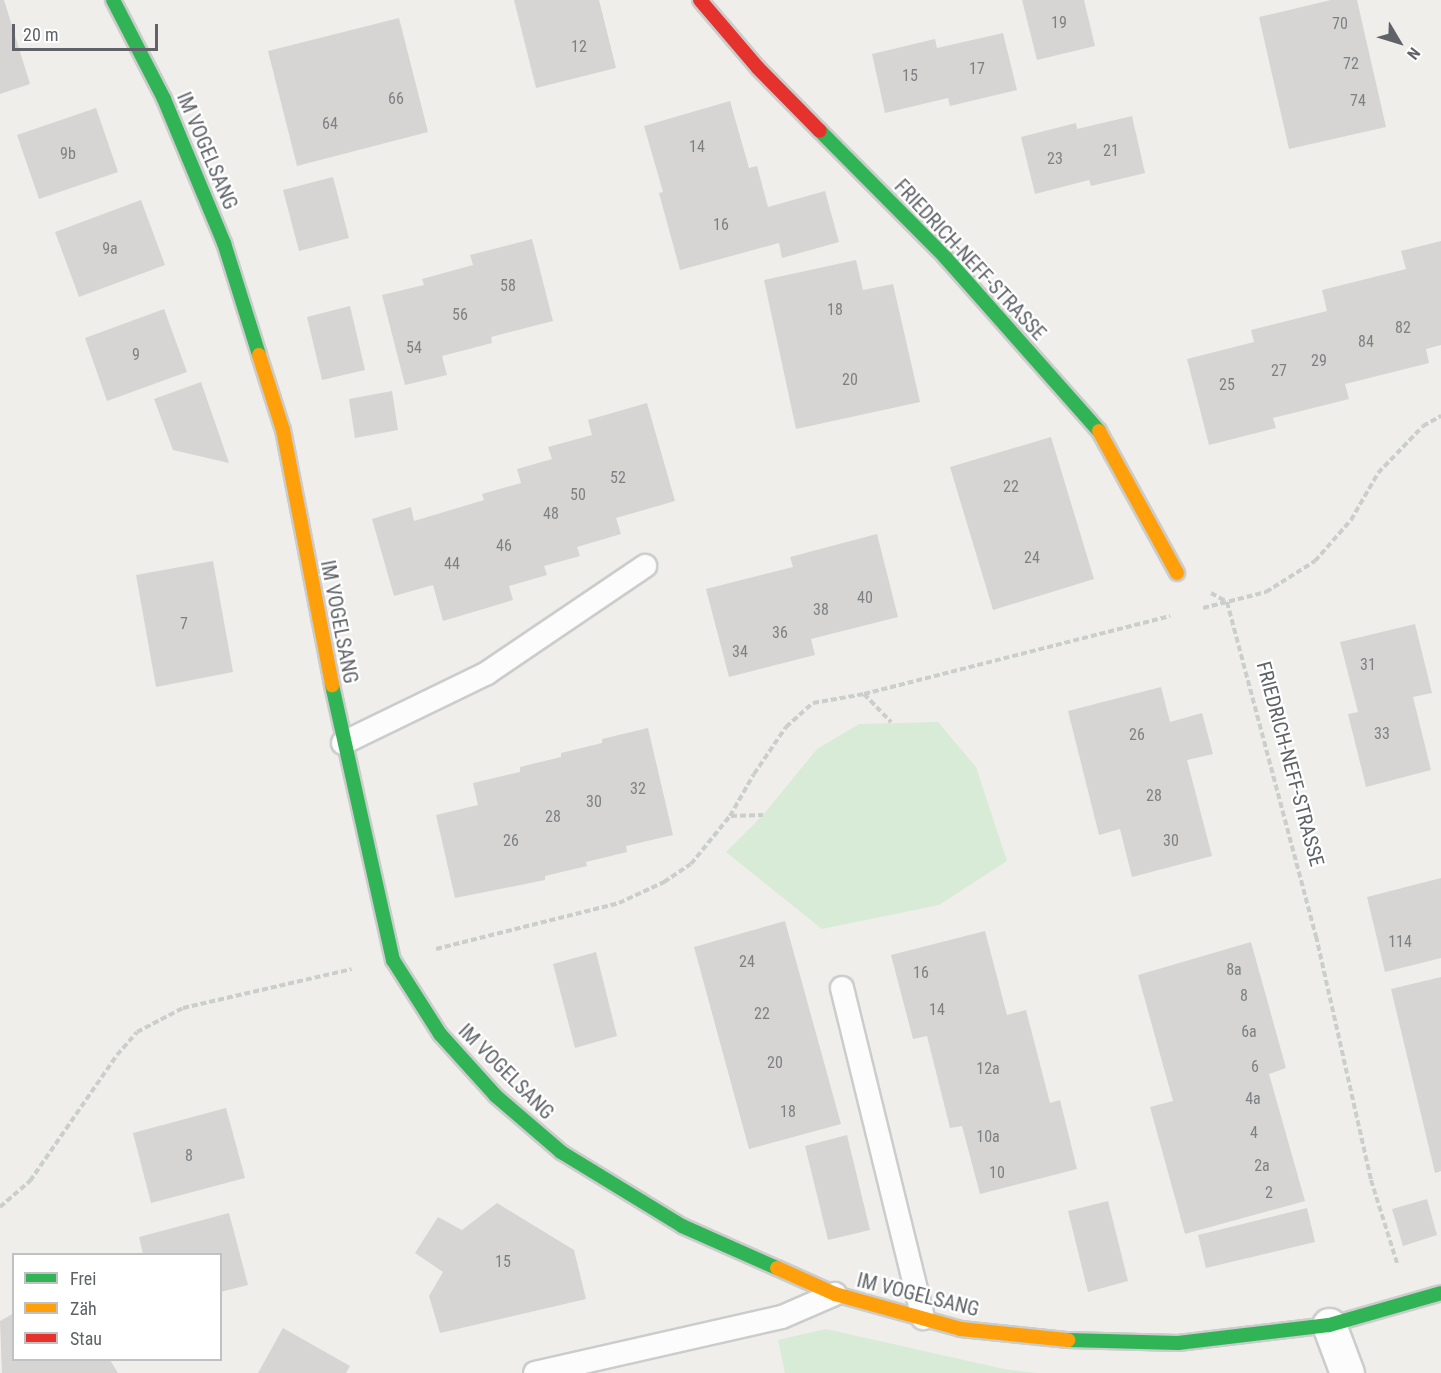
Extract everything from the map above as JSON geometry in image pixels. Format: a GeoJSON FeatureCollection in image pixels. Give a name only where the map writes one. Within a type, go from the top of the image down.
{"type":"FeatureCollection","features":[{"type":"Feature","properties":{"kind":"street","name":"IM VOGELSANG"},"geometry":{"type":"LineString","coordinates":[[113,0],[164,99],[224,243],[279,419],[343,743],[393,960],[440,1034],[496,1096],[561,1152],[682,1226],[835,1294],[961,1329],[1066,1340],[1166,1343],[1329,1325],[1410,1304],[1441,1293]]}},
{"type":"Feature","properties":{"kind":"street","name":"FRIEDRICH-NEFF-STRASSE"},"geometry":{"type":"LineString","coordinates":[[700,0],[758,68],[945,257],[1104,437],[1177,573]]}},
{"type":"Feature","properties":{"kind":"street"},"geometry":{"type":"LineString","coordinates":[[1329,1325],[1347,1373]]}},
{"type":"Feature","properties":{"kind":"lane"},"geometry":{"type":"LineString","coordinates":[[343,743],[487,673],[645,566]]}},
{"type":"Feature","properties":{"kind":"lane"},"geometry":{"type":"LineString","coordinates":[[842,988],[923,1318]]}},
{"type":"Feature","properties":{"kind":"lane"},"geometry":{"type":"LineString","coordinates":[[535,1373],[782,1317],[835,1294]]}},
{"type":"Feature","properties":{"kind":"path"},"geometry":{"type":"LineString","coordinates":[[1193,611],[1266,592],[1315,561],[1351,520],[1377,473],[1423,426],[1441,416]]}},
{"type":"Feature","properties":{"kind":"path","name":"FRIEDRICH-NEFF-STRASSE"},"geometry":{"type":"LineString","coordinates":[[1227,602],[1316,936],[1371,1180],[1410,1304]]}},
{"type":"Feature","properties":{"kind":"path"},"geometry":{"type":"LineString","coordinates":[[0,1208],[30,1181],[117,1054],[137,1032],[183,1008],[393,960],[619,903],[664,882],[691,864],[730,816],[753,774],[786,727],[813,703],[864,694],[1181,614]]}},
{"type":"Feature","properties":{"kind":"path"},"geometry":{"type":"LineString","coordinates":[[864,694],[891,722]]}},
{"type":"Feature","properties":{"kind":"path"},"geometry":{"type":"LineString","coordinates":[[730,816],[763,815]]}},
{"type":"Feature","properties":{"kind":"green space"},"geometry":{"type":"Polygon","coordinates":[[[938,722],[976,767],[1007,861],[939,905],[822,929],[726,852],[763,815],[817,749],[859,724],[938,722]]]}},
{"type":"Feature","properties":{"kind":"green space"},"geometry":{"type":"Polygon","coordinates":[[[826,1329],[1004,1369],[1037,1373],[785,1373],[778,1340],[826,1329]]]}},
{"type":"Feature","properties":{"kind":"building"},"geometry":{"type":"Polygon","coordinates":[[[0,0],[4,0],[30,84],[0,94],[0,0]]]}},
{"type":"Feature","properties":{"kind":"building"},"geometry":{"type":"Polygon","coordinates":[[[514,0],[599,0],[616,68],[536,88],[514,0]]]}},
{"type":"Feature","properties":{"kind":"building"},"geometry":{"type":"Polygon","coordinates":[[[1022,0],[1084,0],[1095,46],[1037,60],[1022,0]]]}},
{"type":"Feature","properties":{"kind":"building"},"geometry":{"type":"Polygon","coordinates":[[[1331,0],[1357,0],[1386,127],[1289,149],[1259,17],[1331,0]]]}},
{"type":"Feature","properties":{"kind":"building"},"geometry":{"type":"Polygon","coordinates":[[[399,18],[428,132],[297,166],[268,51],[399,18]]]}},
{"type":"Feature","properties":{"kind":"building"},"geometry":{"type":"Polygon","coordinates":[[[1003,33],[1017,90],[950,106],[948,98],[885,113],[872,54],[935,39],[937,48],[1003,33]]]}},
{"type":"Feature","properties":{"kind":"building"},"geometry":{"type":"Polygon","coordinates":[[[730,101],[749,168],[757,166],[768,207],[825,191],[839,242],[782,258],[779,243],[680,270],[659,193],[663,192],[644,126],[730,101]]]}},
{"type":"Feature","properties":{"kind":"building"},"geometry":{"type":"Polygon","coordinates":[[[96,108],[118,172],[39,199],[17,135],[96,108]]]}},
{"type":"Feature","properties":{"kind":"building"},"geometry":{"type":"Polygon","coordinates":[[[1132,116],[1145,173],[1091,186],[1089,180],[1035,194],[1021,137],[1076,123],[1077,129],[1132,116]]]}},
{"type":"Feature","properties":{"kind":"building"},"geometry":{"type":"Polygon","coordinates":[[[333,177],[349,238],[299,251],[283,190],[333,177]]]}},
{"type":"Feature","properties":{"kind":"building"},"geometry":{"type":"Polygon","coordinates":[[[141,200],[165,265],[79,297],[55,232],[141,200]]]}},
{"type":"Feature","properties":{"kind":"building"},"geometry":{"type":"Polygon","coordinates":[[[532,239],[553,321],[491,337],[492,343],[442,356],[447,375],[405,385],[382,295],[424,285],[422,279],[473,265],[470,255],[532,239]]]}},
{"type":"Feature","properties":{"kind":"building"},"geometry":{"type":"Polygon","coordinates":[[[1441,241],[1441,345],[1426,349],[1429,363],[1345,384],[1349,399],[1273,418],[1276,428],[1209,445],[1187,359],[1254,342],[1251,330],[1327,311],[1322,290],[1406,269],[1401,251],[1441,241]]]}},
{"type":"Feature","properties":{"kind":"building"},"geometry":{"type":"Polygon","coordinates":[[[856,260],[863,290],[893,284],[920,402],[796,429],[764,280],[856,260]]]}},
{"type":"Feature","properties":{"kind":"building"},"geometry":{"type":"Polygon","coordinates":[[[350,306],[365,370],[322,380],[307,317],[350,306]]]}},
{"type":"Feature","properties":{"kind":"building"},"geometry":{"type":"Polygon","coordinates":[[[164,309],[187,372],[107,401],[85,338],[164,309]]]}},
{"type":"Feature","properties":{"kind":"building"},"geometry":{"type":"Polygon","coordinates":[[[201,382],[229,463],[173,450],[154,399],[201,382]]]}},
{"type":"Feature","properties":{"kind":"building"},"geometry":{"type":"Polygon","coordinates":[[[392,391],[398,430],[355,438],[349,399],[392,391]]]}},
{"type":"Feature","properties":{"kind":"building"},"geometry":{"type":"Polygon","coordinates":[[[647,403],[675,501],[616,518],[621,534],[577,547],[580,556],[544,566],[547,575],[509,586],[513,600],[443,621],[433,585],[394,596],[372,519],[411,507],[414,521],[484,500],[482,494],[521,483],[517,469],[552,459],[548,447],[592,435],[588,420],[647,403]]]}},
{"type":"Feature","properties":{"kind":"building"},"geometry":{"type":"Polygon","coordinates":[[[1051,437],[1094,579],[993,610],[950,467],[1051,437]]]}},
{"type":"Feature","properties":{"kind":"building"},"geometry":{"type":"Polygon","coordinates":[[[877,534],[898,617],[811,639],[815,655],[729,677],[706,589],[793,567],[790,557],[877,534]]]}},
{"type":"Feature","properties":{"kind":"building"},"geometry":{"type":"Polygon","coordinates":[[[213,561],[233,672],[156,687],[136,575],[213,561]]]}},
{"type":"Feature","properties":{"kind":"building"},"geometry":{"type":"Polygon","coordinates":[[[1415,624],[1432,693],[1413,697],[1431,770],[1366,787],[1348,714],[1358,712],[1340,642],[1415,624]]]}},
{"type":"Feature","properties":{"kind":"building"},"geometry":{"type":"Polygon","coordinates":[[[1161,687],[1170,722],[1202,713],[1213,754],[1187,760],[1212,856],[1132,877],[1120,829],[1099,835],[1068,711],[1161,687]]]}},
{"type":"Feature","properties":{"kind":"building"},"geometry":{"type":"Polygon","coordinates":[[[648,728],[673,835],[626,846],[627,852],[586,862],[587,866],[545,876],[545,880],[455,898],[436,815],[478,805],[473,783],[520,772],[520,767],[561,757],[561,753],[602,743],[602,739],[648,728]]]}},
{"type":"Feature","properties":{"kind":"building"},"geometry":{"type":"Polygon","coordinates":[[[1441,878],[1441,958],[1385,972],[1367,897],[1441,878]]]}},
{"type":"Feature","properties":{"kind":"building"},"geometry":{"type":"Polygon","coordinates":[[[785,921],[841,1124],[749,1149],[694,947],[785,921]]]}},
{"type":"Feature","properties":{"kind":"building"},"geometry":{"type":"Polygon","coordinates":[[[985,931],[1007,1015],[1026,1010],[1050,1103],[1060,1100],[1077,1169],[980,1194],[962,1126],[950,1128],[927,1036],[913,1039],[891,955],[985,931]]]}},
{"type":"Feature","properties":{"kind":"building"},"geometry":{"type":"Polygon","coordinates":[[[1251,942],[1286,1068],[1269,1074],[1305,1201],[1185,1234],[1150,1107],[1173,1101],[1138,975],[1251,942]]]}},
{"type":"Feature","properties":{"kind":"building"},"geometry":{"type":"Polygon","coordinates":[[[596,952],[617,1036],[575,1048],[553,964],[596,952]]]}},
{"type":"Feature","properties":{"kind":"building"},"geometry":{"type":"Polygon","coordinates":[[[1441,977],[1441,1171],[1435,1173],[1391,989],[1441,977]]]}},
{"type":"Feature","properties":{"kind":"building"},"geometry":{"type":"Polygon","coordinates":[[[226,1108],[245,1178],[151,1203],[133,1133],[226,1108]]]}},
{"type":"Feature","properties":{"kind":"building"},"geometry":{"type":"Polygon","coordinates":[[[847,1135],[870,1230],[828,1240],[805,1146],[847,1135]]]}},
{"type":"Feature","properties":{"kind":"building"},"geometry":{"type":"Polygon","coordinates":[[[1427,1199],[1437,1235],[1403,1246],[1392,1209],[1427,1199]]]}},
{"type":"Feature","properties":{"kind":"building"},"geometry":{"type":"Polygon","coordinates":[[[1108,1201],[1128,1281],[1088,1292],[1068,1211],[1108,1201]]]}},
{"type":"Feature","properties":{"kind":"building"},"geometry":{"type":"Polygon","coordinates":[[[497,1203],[574,1250],[586,1299],[440,1333],[429,1296],[443,1272],[415,1253],[438,1217],[462,1230],[497,1203]]]}},
{"type":"Feature","properties":{"kind":"building"},"geometry":{"type":"Polygon","coordinates":[[[1307,1208],[1315,1242],[1206,1268],[1198,1235],[1307,1208]]]}},
{"type":"Feature","properties":{"kind":"building"},"geometry":{"type":"Polygon","coordinates":[[[229,1213],[248,1285],[222,1292],[222,1253],[143,1253],[139,1237],[229,1213]]]}},
{"type":"Feature","properties":{"kind":"building"},"geometry":{"type":"Polygon","coordinates":[[[12,1314],[12,1361],[111,1361],[118,1373],[2,1373],[0,1321],[12,1314]]]}},
{"type":"Feature","properties":{"kind":"building"},"geometry":{"type":"Polygon","coordinates":[[[283,1328],[350,1366],[346,1373],[258,1373],[283,1328]]]}},
{"type":"Feature","properties":{"kind":"traffic: fast"},"geometry":{"type":"LineString","coordinates":[[113,0],[164,99],[224,243],[259,355]]}},
{"type":"Feature","properties":{"kind":"traffic: fast"},"geometry":{"type":"LineString","coordinates":[[820,131],[945,257],[1099,431]]}},
{"type":"Feature","properties":{"kind":"traffic: fast"},"geometry":{"type":"LineString","coordinates":[[332,685],[393,960],[440,1034],[496,1096],[561,1152],[682,1226],[777,1268]]}},
{"type":"Feature","properties":{"kind":"traffic: fast"},"geometry":{"type":"LineString","coordinates":[[1068,1340],[1178,1343],[1329,1325],[1441,1293]]}},
{"type":"Feature","properties":{"kind":"traffic: slow"},"geometry":{"type":"LineString","coordinates":[[259,355],[283,430],[332,685]]}},
{"type":"Feature","properties":{"kind":"traffic: slow"},"geometry":{"type":"LineString","coordinates":[[1099,431],[1177,573]]}},
{"type":"Feature","properties":{"kind":"traffic: slow"},"geometry":{"type":"LineString","coordinates":[[777,1268],[835,1294],[961,1329],[1068,1340]]}},
{"type":"Feature","properties":{"kind":"traffic: jam"},"geometry":{"type":"LineString","coordinates":[[700,0],[758,68],[820,131]]}}]}
